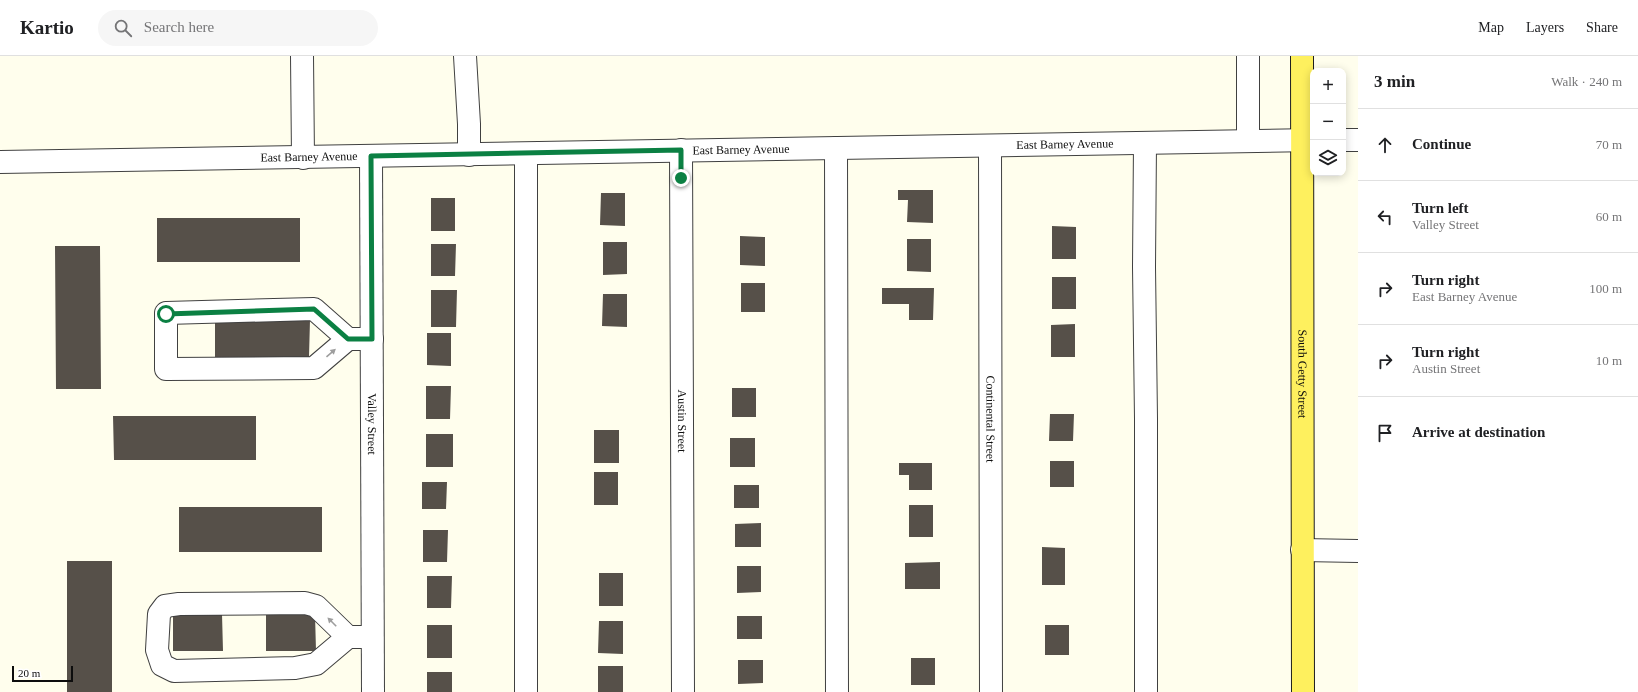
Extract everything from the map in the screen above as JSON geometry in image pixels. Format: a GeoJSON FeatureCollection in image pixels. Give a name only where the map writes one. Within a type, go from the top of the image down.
{"type":"FeatureCollection","features":[{"type":"Feature","properties":{"kind":"main road","name":"South Getty Street"},"geometry":{"type":"LineString","coordinates":[[1302,56],[1308,140],[1302,550],[1303,692]]}},
{"type":"Feature","properties":{"kind":"street"},"geometry":{"type":"LineString","coordinates":[[302,56],[303,158]]}},
{"type":"Feature","properties":{"kind":"street"},"geometry":{"type":"LineString","coordinates":[[465,56],[469,124],[469,155]]}},
{"type":"Feature","properties":{"kind":"street"},"geometry":{"type":"LineString","coordinates":[[1248,56],[1248,141]]}},
{"type":"Feature","properties":{"kind":"street","name":"East Barney Avenue"},"geometry":{"type":"LineString","coordinates":[[0,162],[1308,140]]}},
{"type":"Feature","properties":{"kind":"street"},"geometry":{"type":"LineString","coordinates":[[1346,140],[1358,140]]}},
{"type":"Feature","properties":{"kind":"street"},"geometry":{"type":"LineString","coordinates":[[1146,143],[1144,267],[1146,419],[1146,692]]}},
{"type":"Feature","properties":{"kind":"street","name":"Continental Street"},"geometry":{"type":"LineString","coordinates":[[990,146],[991,692]]}},
{"type":"Feature","properties":{"kind":"street"},"geometry":{"type":"LineString","coordinates":[[836,148],[837,692]]}},
{"type":"Feature","properties":{"kind":"street","name":"Austin Street"},"geometry":{"type":"LineString","coordinates":[[681,150],[683,692]]}},
{"type":"Feature","properties":{"kind":"street"},"geometry":{"type":"LineString","coordinates":[[526,154],[526,692]]}},
{"type":"Feature","properties":{"kind":"street","name":"Valley Street"},"geometry":{"type":"LineString","coordinates":[[371,156],[373,692]]}},
{"type":"Feature","properties":{"kind":"street"},"geometry":{"type":"LineString","coordinates":[[348,339],[314,309],[166,314],[166,369],[314,368],[348,339],[372,339]]}},
{"type":"Feature","properties":{"kind":"street"},"geometry":{"type":"LineString","coordinates":[[1302,550],[1358,551]]}},
{"type":"Feature","properties":{"kind":"street"},"geometry":{"type":"LineString","coordinates":[[348,637],[316,606],[305,604],[179,604],[165,606],[159,614],[157,650],[162,665],[174,671],[295,668],[316,664],[348,637],[372,637]]}},
{"type":"Feature","properties":{"kind":"building"},"geometry":{"type":"Polygon","coordinates":[[[898,190],[933,190],[933,223],[907,222],[908,200],[898,200],[898,190]]]}},
{"type":"Feature","properties":{"kind":"building"},"geometry":{"type":"Polygon","coordinates":[[[601,193],[625,193],[625,226],[600,225],[601,193]]]}},
{"type":"Feature","properties":{"kind":"building"},"geometry":{"type":"Polygon","coordinates":[[[431,198],[455,198],[455,231],[431,231],[431,198]]]}},
{"type":"Feature","properties":{"kind":"building"},"geometry":{"type":"Polygon","coordinates":[[[157,218],[300,218],[300,262],[157,262],[157,218]]]}},
{"type":"Feature","properties":{"kind":"building"},"geometry":{"type":"Polygon","coordinates":[[[1052,226],[1076,227],[1076,259],[1052,259],[1052,226]]]}},
{"type":"Feature","properties":{"kind":"building"},"geometry":{"type":"Polygon","coordinates":[[[740,236],[765,237],[765,266],[740,265],[740,236]]]}},
{"type":"Feature","properties":{"kind":"building"},"geometry":{"type":"Polygon","coordinates":[[[907,239],[931,239],[931,272],[907,271],[907,239]]]}},
{"type":"Feature","properties":{"kind":"building"},"geometry":{"type":"Polygon","coordinates":[[[603,242],[627,242],[627,274],[603,275],[603,242]]]}},
{"type":"Feature","properties":{"kind":"building"},"geometry":{"type":"Polygon","coordinates":[[[431,244],[456,244],[455,276],[431,276],[431,244]]]}},
{"type":"Feature","properties":{"kind":"building"},"geometry":{"type":"Polygon","coordinates":[[[55,246],[100,246],[101,389],[56,389],[55,246]]]}},
{"type":"Feature","properties":{"kind":"building"},"geometry":{"type":"Polygon","coordinates":[[[1052,277],[1076,277],[1076,309],[1052,309],[1052,277]]]}},
{"type":"Feature","properties":{"kind":"building"},"geometry":{"type":"Polygon","coordinates":[[[741,283],[765,283],[765,312],[741,312],[741,283]]]}},
{"type":"Feature","properties":{"kind":"building"},"geometry":{"type":"Polygon","coordinates":[[[882,288],[934,288],[933,320],[909,320],[909,304],[882,304],[882,288]]]}},
{"type":"Feature","properties":{"kind":"building"},"geometry":{"type":"Polygon","coordinates":[[[431,290],[457,290],[456,327],[431,327],[431,290]]]}},
{"type":"Feature","properties":{"kind":"building"},"geometry":{"type":"Polygon","coordinates":[[[603,294],[627,294],[627,327],[602,326],[603,294]]]}},
{"type":"Feature","properties":{"kind":"building"},"geometry":{"type":"Polygon","coordinates":[[[215,320],[310,320],[309,357],[215,357],[215,320]]]}},
{"type":"Feature","properties":{"kind":"building"},"geometry":{"type":"Polygon","coordinates":[[[1075,324],[1075,357],[1051,357],[1051,325],[1075,324]]]}},
{"type":"Feature","properties":{"kind":"building"},"geometry":{"type":"Polygon","coordinates":[[[427,333],[451,333],[451,366],[427,365],[427,333]]]}},
{"type":"Feature","properties":{"kind":"building"},"geometry":{"type":"Polygon","coordinates":[[[426,386],[451,386],[450,419],[426,419],[426,386]]]}},
{"type":"Feature","properties":{"kind":"building"},"geometry":{"type":"Polygon","coordinates":[[[732,388],[756,388],[756,417],[732,417],[732,388]]]}},
{"type":"Feature","properties":{"kind":"building"},"geometry":{"type":"Polygon","coordinates":[[[1050,414],[1074,414],[1073,441],[1049,441],[1050,414]]]}},
{"type":"Feature","properties":{"kind":"building"},"geometry":{"type":"Polygon","coordinates":[[[113,416],[256,416],[256,460],[114,460],[113,416]]]}},
{"type":"Feature","properties":{"kind":"building"},"geometry":{"type":"Polygon","coordinates":[[[594,430],[619,430],[619,463],[594,463],[594,430]]]}},
{"type":"Feature","properties":{"kind":"building"},"geometry":{"type":"Polygon","coordinates":[[[426,434],[453,434],[453,467],[426,467],[426,434]]]}},
{"type":"Feature","properties":{"kind":"building"},"geometry":{"type":"Polygon","coordinates":[[[730,438],[755,438],[755,467],[730,467],[730,438]]]}},
{"type":"Feature","properties":{"kind":"building"},"geometry":{"type":"Polygon","coordinates":[[[1050,461],[1074,461],[1074,487],[1050,487],[1050,461]]]}},
{"type":"Feature","properties":{"kind":"building"},"geometry":{"type":"Polygon","coordinates":[[[899,463],[932,463],[932,490],[909,490],[909,475],[899,475],[899,463]]]}},
{"type":"Feature","properties":{"kind":"building"},"geometry":{"type":"Polygon","coordinates":[[[594,472],[618,472],[618,505],[594,505],[594,472]]]}},
{"type":"Feature","properties":{"kind":"building"},"geometry":{"type":"Polygon","coordinates":[[[422,482],[447,482],[446,509],[422,509],[422,482]]]}},
{"type":"Feature","properties":{"kind":"building"},"geometry":{"type":"Polygon","coordinates":[[[734,485],[759,485],[759,508],[734,508],[734,485]]]}},
{"type":"Feature","properties":{"kind":"building"},"geometry":{"type":"Polygon","coordinates":[[[909,505],[933,505],[933,537],[909,537],[909,505]]]}},
{"type":"Feature","properties":{"kind":"building"},"geometry":{"type":"Polygon","coordinates":[[[179,507],[322,507],[322,552],[179,552],[179,507]]]}},
{"type":"Feature","properties":{"kind":"building"},"geometry":{"type":"Polygon","coordinates":[[[761,523],[761,547],[735,547],[735,524],[761,523]]]}},
{"type":"Feature","properties":{"kind":"building"},"geometry":{"type":"Polygon","coordinates":[[[423,530],[448,530],[447,562],[423,562],[423,530]]]}},
{"type":"Feature","properties":{"kind":"building"},"geometry":{"type":"Polygon","coordinates":[[[1042,547],[1065,548],[1065,585],[1042,585],[1042,547]]]}},
{"type":"Feature","properties":{"kind":"building"},"geometry":{"type":"Polygon","coordinates":[[[67,561],[112,561],[112,692],[67,692],[67,561]]]}},
{"type":"Feature","properties":{"kind":"building"},"geometry":{"type":"Polygon","coordinates":[[[940,562],[940,589],[905,589],[905,563],[940,562]]]}},
{"type":"Feature","properties":{"kind":"building"},"geometry":{"type":"Polygon","coordinates":[[[737,566],[761,566],[761,592],[737,593],[737,566]]]}},
{"type":"Feature","properties":{"kind":"building"},"geometry":{"type":"Polygon","coordinates":[[[599,573],[623,573],[623,606],[599,606],[599,573]]]}},
{"type":"Feature","properties":{"kind":"building"},"geometry":{"type":"Polygon","coordinates":[[[427,576],[452,576],[451,608],[427,608],[427,576]]]}},
{"type":"Feature","properties":{"kind":"building"},"geometry":{"type":"Polygon","coordinates":[[[173,614],[222,614],[223,651],[173,651],[173,614]]]}},
{"type":"Feature","properties":{"kind":"building"},"geometry":{"type":"Polygon","coordinates":[[[266,614],[315,614],[316,651],[266,651],[266,614]]]}},
{"type":"Feature","properties":{"kind":"building"},"geometry":{"type":"Polygon","coordinates":[[[737,616],[762,616],[762,639],[737,639],[737,616]]]}},
{"type":"Feature","properties":{"kind":"building"},"geometry":{"type":"Polygon","coordinates":[[[599,621],[623,621],[623,654],[598,653],[599,621]]]}},
{"type":"Feature","properties":{"kind":"building"},"geometry":{"type":"Polygon","coordinates":[[[427,625],[452,625],[452,658],[427,658],[427,625]]]}},
{"type":"Feature","properties":{"kind":"building"},"geometry":{"type":"Polygon","coordinates":[[[1045,625],[1069,625],[1069,655],[1045,655],[1045,625]]]}},
{"type":"Feature","properties":{"kind":"building"},"geometry":{"type":"Polygon","coordinates":[[[911,658],[935,658],[935,685],[911,685],[911,658]]]}},
{"type":"Feature","properties":{"kind":"building"},"geometry":{"type":"Polygon","coordinates":[[[738,660],[763,660],[763,683],[738,684],[738,660]]]}},
{"type":"Feature","properties":{"kind":"building"},"geometry":{"type":"Polygon","coordinates":[[[598,666],[623,666],[623,692],[598,692],[598,666]]]}},
{"type":"Feature","properties":{"kind":"building"},"geometry":{"type":"Polygon","coordinates":[[[427,672],[452,672],[452,692],[427,692],[427,672]]]}},
{"type":"Feature","properties":{"kind":"route"},"geometry":{"type":"LineString","coordinates":[[166,314],[314,309],[348,339],[372,339],[371,156],[681,150],[681,178]]}}]}
